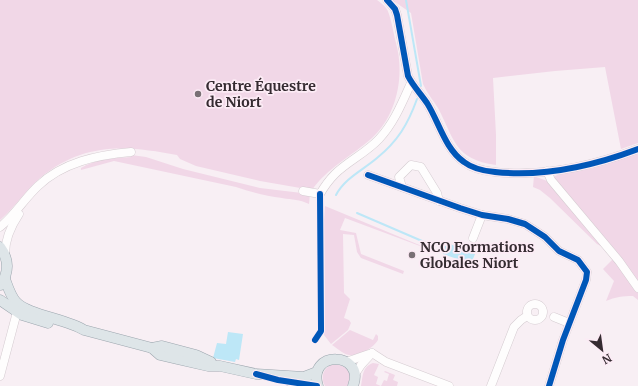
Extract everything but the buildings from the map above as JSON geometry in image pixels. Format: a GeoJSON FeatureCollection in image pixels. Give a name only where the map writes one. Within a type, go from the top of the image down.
{"type":"FeatureCollection","features":[{"type":"Feature","properties":{"kind":"main road"},"geometry":{"type":"LineString","coordinates":[[2,250],[7,267],[2,283],[20,305],[54,319],[76,325],[84,330]]}},
{"type":"Feature","properties":{"kind":"main road"},"geometry":{"type":"LineString","coordinates":[[0,300],[17,312],[66,329],[84,330],[152,348],[162,346],[196,355],[220,366],[278,380],[317,386],[317,372],[321,366],[328,360],[337,359],[346,362],[353,370],[355,374],[353,386]]}},
{"type":"Feature","properties":{"kind":"main road"},"geometry":{"type":"LineString","coordinates":[[256,374],[304,377],[317,372]]}},
{"type":"Feature","properties":{"kind":"street"},"geometry":{"type":"LineString","coordinates":[[389,2],[397,15],[406,69],[411,83],[428,104],[456,156],[464,163],[472,167],[503,173],[526,173],[588,165],[638,149]]}},
{"type":"Feature","properties":{"kind":"street"},"geometry":{"type":"LineString","coordinates":[[302,191],[320,194],[327,182],[335,174],[379,139],[398,113],[411,83]]}},
{"type":"Feature","properties":{"kind":"street"},"geometry":{"type":"LineString","coordinates":[[0,227],[24,203],[39,185],[55,173],[64,168],[98,156],[131,152]]}},
{"type":"Feature","properties":{"kind":"street"},"geometry":{"type":"LineString","coordinates":[[402,187],[399,177],[411,165],[421,167],[437,193],[439,201]]}},
{"type":"Feature","properties":{"kind":"street"},"geometry":{"type":"LineString","coordinates":[[547,171],[551,180],[619,261],[638,288]]}},
{"type":"Feature","properties":{"kind":"street"},"geometry":{"type":"LineString","coordinates":[[368,175],[482,215],[508,219],[525,224],[545,237],[559,251],[578,260],[587,272],[586,280],[555,362],[549,386]]}},
{"type":"Feature","properties":{"kind":"street"},"geometry":{"type":"LineString","coordinates":[[2,250],[5,247],[9,231],[24,203]]}},
{"type":"Feature","properties":{"kind":"street"},"geometry":{"type":"LineString","coordinates":[[473,238],[482,215]]}},
{"type":"Feature","properties":{"kind":"street"},"geometry":{"type":"LineString","coordinates":[[0,376],[17,312]]}},
{"type":"Feature","properties":{"kind":"street"},"geometry":{"type":"LineString","coordinates":[[491,386],[516,323],[527,316]]}},
{"type":"Feature","properties":{"kind":"street"},"geometry":{"type":"LineString","coordinates":[[554,317],[570,323]]}},
{"type":"Feature","properties":{"kind":"street"},"geometry":{"type":"LineString","coordinates":[[346,362],[372,353]]}},
{"type":"Feature","properties":{"kind":"street"},"geometry":{"type":"LineString","coordinates":[[355,374],[372,353]]}},
{"type":"Feature","properties":{"kind":"street"},"geometry":{"type":"LineString","coordinates":[[372,353],[386,362],[449,386]]}},
{"type":"Feature","properties":{"kind":"shaded area","name":"Centre Équestre de Niort"},"geometry":{"type":"Polygon","coordinates":[[[0,0],[377,0],[387,10],[399,55],[400,68],[397,94],[388,118],[381,129],[372,138],[325,175],[312,190],[260,181],[196,166],[180,159],[177,155],[140,149],[106,149],[89,152],[56,166],[40,178],[0,220],[0,0]]]}},
{"type":"Feature","properties":{"kind":"shaded area"},"geometry":{"type":"Polygon","coordinates":[[[392,0],[638,0],[638,143],[621,149],[605,67],[555,71],[493,78],[496,165],[472,158],[464,153],[453,139],[438,108],[423,84],[411,13],[392,0]]]}},
{"type":"Feature","properties":{"kind":"shaded area"},"geometry":{"type":"Polygon","coordinates":[[[638,153],[638,300],[633,296],[629,296],[606,301],[614,281],[603,269],[614,258],[608,250],[597,244],[550,198],[540,190],[533,187],[534,176],[547,181],[557,175],[593,168],[638,153]]]}},
{"type":"Feature","properties":{"kind":"shaded area"},"geometry":{"type":"Polygon","coordinates":[[[131,155],[146,157],[183,169],[260,188],[310,194],[309,204],[299,200],[264,195],[236,187],[114,161],[81,170],[81,168],[86,165],[98,161],[131,157],[131,155]]]}},
{"type":"Feature","properties":{"kind":"shaded area"},"geometry":{"type":"Polygon","coordinates":[[[325,206],[429,249],[345,218],[340,230],[356,233],[361,254],[404,271],[403,274],[361,258],[357,252],[354,235],[343,234],[344,293],[350,299],[344,318],[349,320],[351,323],[348,330],[331,344],[324,335],[325,206]]]}},
{"type":"Feature","properties":{"kind":"shaded area"},"geometry":{"type":"Polygon","coordinates":[[[350,330],[373,340],[376,334],[378,336],[378,340],[369,349],[357,355],[347,354],[332,345],[350,330]]]}},
{"type":"Feature","properties":{"kind":"shaded area"},"geometry":{"type":"Polygon","coordinates":[[[373,363],[379,364],[374,375],[378,377],[376,384],[381,386],[361,386],[365,369],[373,363]]]}},
{"type":"Feature","properties":{"kind":"shaded area"},"geometry":{"type":"Polygon","coordinates":[[[333,364],[342,366],[350,373],[347,386],[325,386],[323,383],[323,373],[333,364]]]}},
{"type":"Feature","properties":{"kind":"shaded area"},"geometry":{"type":"Polygon","coordinates":[[[385,371],[395,375],[393,380],[398,382],[397,386],[381,386],[384,380],[387,381],[389,374],[384,372],[385,371]]]}},
{"type":"Feature","properties":{"kind":"water"},"geometry":{"type":"Polygon","coordinates":[[[450,244],[475,254],[471,264],[443,254],[443,247],[450,244]]]}},
{"type":"Feature","properties":{"kind":"water"},"geometry":{"type":"Polygon","coordinates":[[[228,332],[243,334],[239,360],[236,359],[235,362],[213,358],[217,343],[226,344],[228,332]]]}},
{"type":"Feature","properties":{"kind":"waterway"},"geometry":{"type":"LineString","coordinates":[[406,0],[421,86]]}},
{"type":"Feature","properties":{"kind":"waterway"},"geometry":{"type":"LineString","coordinates":[[336,195],[349,179],[377,158],[397,138],[402,132],[417,99]]}},
{"type":"Feature","properties":{"kind":"waterway"},"geometry":{"type":"LineString","coordinates":[[357,213],[429,244]]}},
{"type":"Feature","properties":{"kind":"cycle path"},"geometry":{"type":"LineString","coordinates":[[387,0],[395,9],[397,15],[408,76],[427,103],[447,143],[457,157],[467,164],[487,171],[531,173],[568,169],[586,165],[638,149]]}},
{"type":"Feature","properties":{"kind":"cycle path"},"geometry":{"type":"LineString","coordinates":[[368,175],[482,215],[508,219],[525,224],[545,237],[559,251],[578,260],[587,272],[586,280],[563,340],[549,386]]}},
{"type":"Feature","properties":{"kind":"cycle path"},"geometry":{"type":"LineString","coordinates":[[315,340],[321,331],[320,194]]}},
{"type":"Feature","properties":{"kind":"cycle path"},"geometry":{"type":"LineString","coordinates":[[256,374],[278,380],[317,386]]}},
{"type":"Feature","properties":{"kind":"place","name":"Centre Équestre de Niort"},"geometry":{"type":"Point","coordinates":[198,94]}},
{"type":"Feature","properties":{"kind":"place","name":"NCO Formations Globales Niort"},"geometry":{"type":"Point","coordinates":[412,255]}}]}
